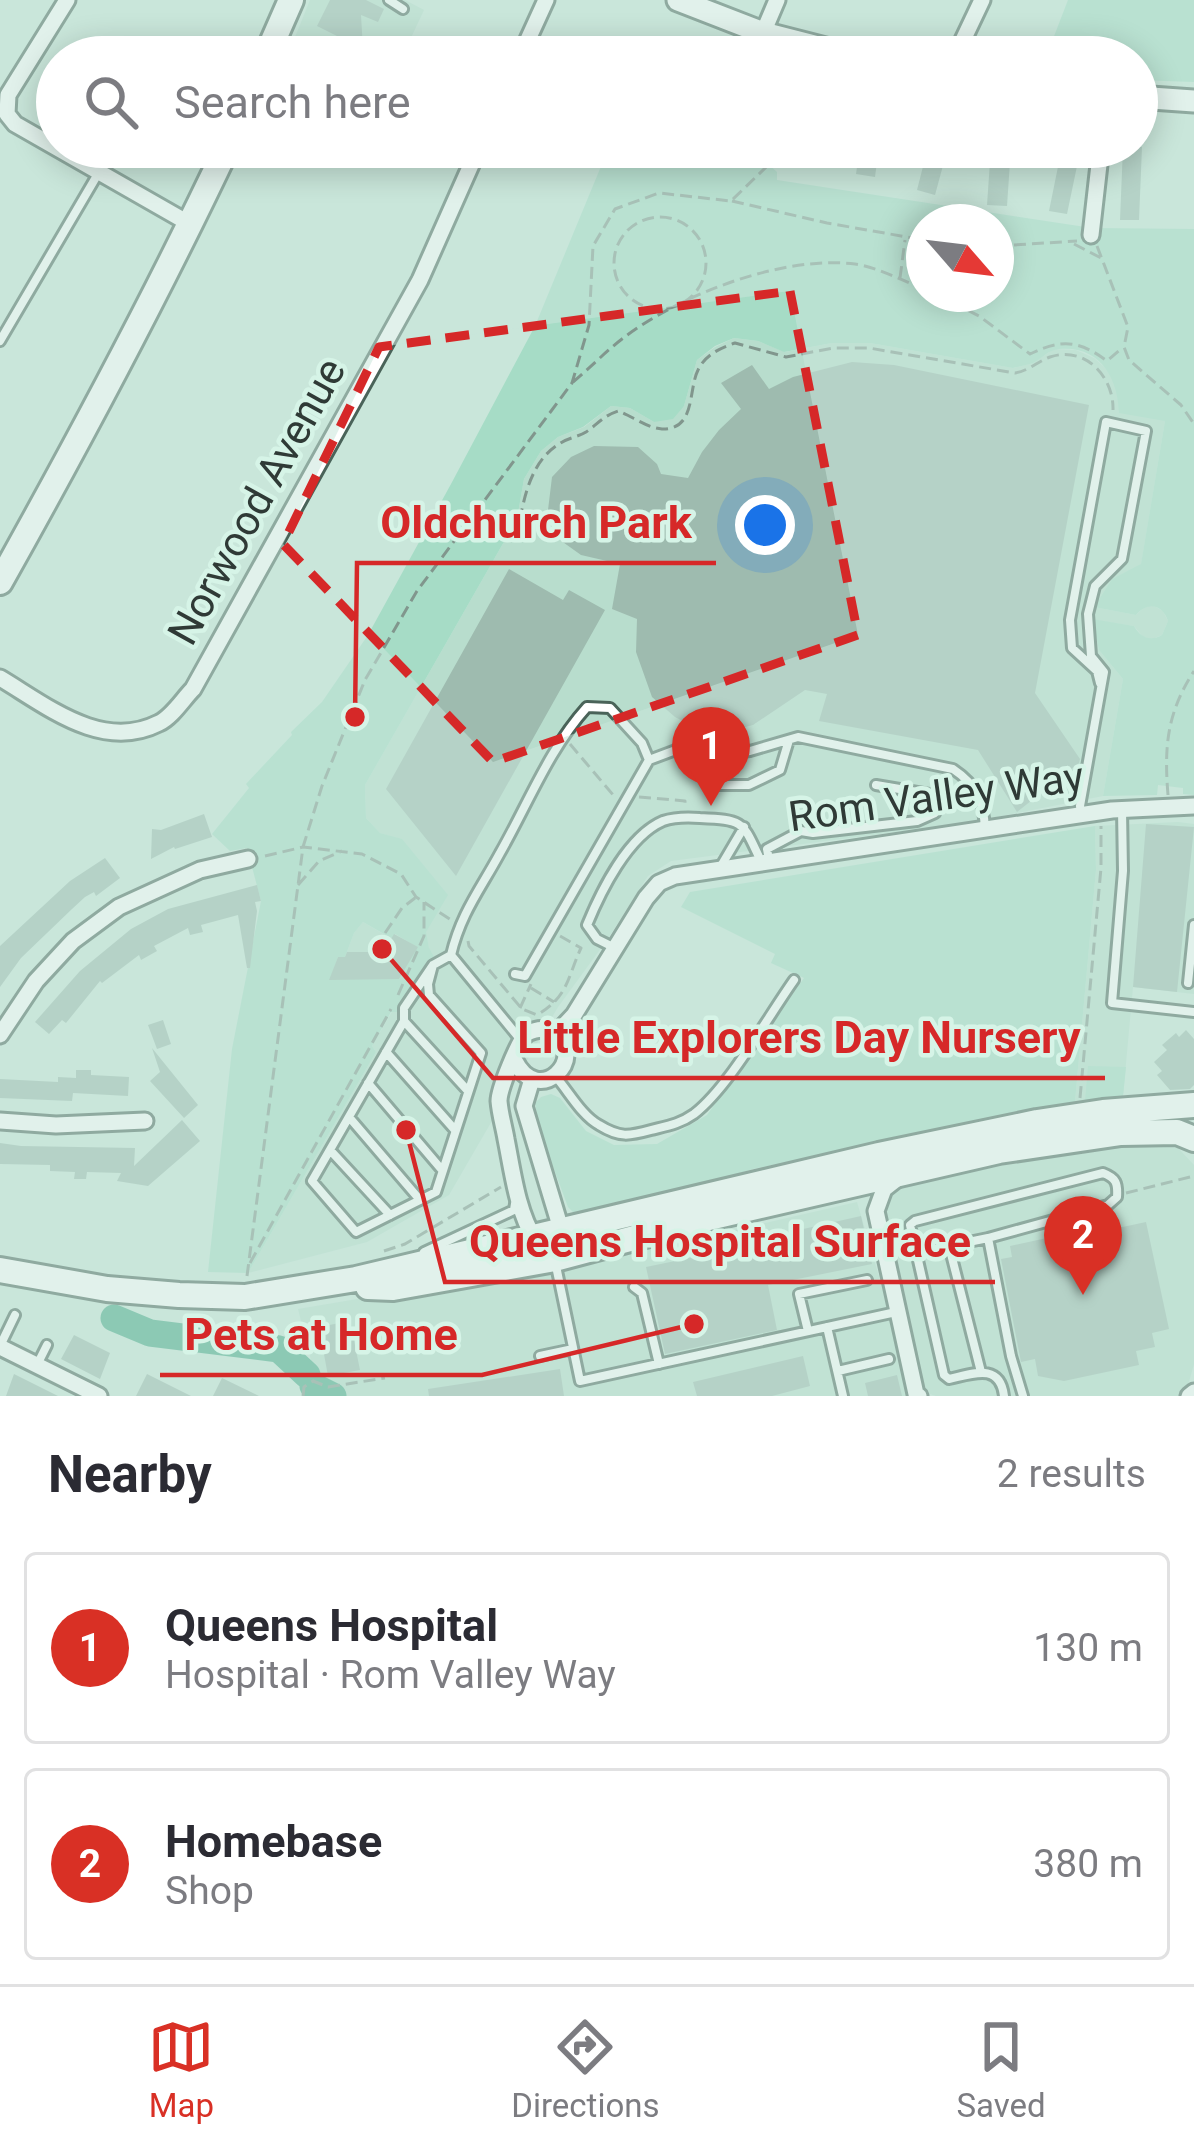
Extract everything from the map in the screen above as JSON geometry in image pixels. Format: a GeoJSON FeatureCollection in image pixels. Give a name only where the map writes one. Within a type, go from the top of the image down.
{"type":"FeatureCollection","features":[{"type":"Feature","properties":{"kind":"main road"},"geometry":{"type":"LineString","coordinates":[[275,36],[291,0]]}},
{"type":"Feature","properties":{"kind":"main road"},"geometry":{"type":"LineString","coordinates":[[0,582],[87,427],[216,168]]}},
{"type":"Feature","properties":{"kind":"main road"},"geometry":{"type":"LineString","coordinates":[[2,1269],[107,1289],[245,1297],[380,1274],[1037,1122],[1194,1105]]}},
{"type":"Feature","properties":{"kind":"main road"},"geometry":{"type":"LineString","coordinates":[[309,1287],[393,1288],[555,1259],[905,1172],[1074,1138],[1168,1132],[1194,1138]]}},
{"type":"Feature","properties":{"kind":"street"},"geometry":{"type":"LineString","coordinates":[[45,36],[67,0]]}},
{"type":"Feature","properties":{"kind":"street"},"geometry":{"type":"LineString","coordinates":[[530,36],[546,0]]}},
{"type":"Feature","properties":{"kind":"street"},"geometry":{"type":"LineString","coordinates":[[678,0],[775,36]]}},
{"type":"Feature","properties":{"kind":"street"},"geometry":{"type":"LineString","coordinates":[[763,33],[777,0]]}},
{"type":"Feature","properties":{"kind":"street"},"geometry":{"type":"LineString","coordinates":[[965,36],[982,0]]}},
{"type":"Feature","properties":{"kind":"street"},"geometry":{"type":"LineString","coordinates":[[36,50],[8,95],[4,114],[36,135]]}},
{"type":"Feature","properties":{"kind":"street"},"geometry":{"type":"LineString","coordinates":[[1158,98],[1194,100]]}},
{"type":"Feature","properties":{"kind":"street"},"geometry":{"type":"LineString","coordinates":[[96,168],[190,224]]}},
{"type":"Feature","properties":{"kind":"street","name":"Norwood Avenue"},"geometry":{"type":"LineString","coordinates":[[0,678],[87,729],[122,733],[162,723],[193,689],[419,280],[470,168]]}},
{"type":"Feature","properties":{"kind":"street"},"geometry":{"type":"LineString","coordinates":[[1091,235],[1099,168]]}},
{"type":"Feature","properties":{"kind":"street","name":"Rom Valley Way"},"geometry":{"type":"LineString","coordinates":[[556,1034],[574,1015],[646,898],[658,883],[674,876],[1122,809],[1194,806]]}},
{"type":"Feature","properties":{"kind":"street"},"geometry":{"type":"LineString","coordinates":[[0,1035],[36,981],[73,941],[119,907],[200,869],[248,860]]}},
{"type":"Feature","properties":{"kind":"street"},"geometry":{"type":"LineString","coordinates":[[515,1061],[532,1079],[555,1076],[566,1055],[562,1040],[537,1029],[520,1040],[499,1097],[517,1197],[532,1237],[555,1259]]}},
{"type":"Feature","properties":{"kind":"street"},"geometry":{"type":"LineString","coordinates":[[532,1079],[524,1106],[561,1229],[555,1259]]}},
{"type":"Feature","properties":{"kind":"street"},"geometry":{"type":"LineString","coordinates":[[0,1120],[56,1125],[145,1121]]}},
{"type":"Feature","properties":{"kind":"street"},"geometry":{"type":"LineString","coordinates":[[905,1172],[884,1189],[876,1211],[919,1396]]}},
{"type":"Feature","properties":{"kind":"street"},"geometry":{"type":"LineString","coordinates":[[0,1347],[37,1365],[68,1389],[99,1396]]}},
{"type":"Feature","properties":{"kind":"lane"},"geometry":{"type":"LineString","coordinates":[[389,0],[404,9]]}},
{"type":"Feature","properties":{"kind":"lane"},"geometry":{"type":"LineString","coordinates":[[0,341],[100,170]]}},
{"type":"Feature","properties":{"kind":"lane"},"geometry":{"type":"LineString","coordinates":[[1081,815],[1104,671],[1091,656],[1088,614],[1095,586],[1122,560],[1147,430],[1106,422],[1070,620],[1072,648],[1096,671],[1100,682]]}},
{"type":"Feature","properties":{"kind":"lane"},"geometry":{"type":"LineString","coordinates":[[433,965],[430,995],[482,1053],[436,1192],[356,1232],[312,1181],[404,1021],[404,1008],[433,965],[451,955],[458,925],[559,742],[587,707],[610,708],[642,743],[649,760]]}},
{"type":"Feature","properties":{"kind":"lane"},"geometry":{"type":"LineString","coordinates":[[515,974],[525,976],[649,760],[681,748],[716,755],[750,751],[798,736],[953,769],[979,792],[985,830]]}},
{"type":"Feature","properties":{"kind":"lane"},"geometry":{"type":"LineString","coordinates":[[716,755],[714,785],[749,784],[780,770],[790,739]]}},
{"type":"Feature","properties":{"kind":"lane"},"geometry":{"type":"LineString","coordinates":[[765,861],[767,849],[801,831],[917,821],[935,813],[929,794],[876,784]]}},
{"type":"Feature","properties":{"kind":"lane"},"geometry":{"type":"LineString","coordinates":[[1122,809],[1123,871],[1112,1004],[1194,1012]]}},
{"type":"Feature","properties":{"kind":"lane"},"geometry":{"type":"LineString","coordinates":[[616,949],[597,939],[587,925],[622,856],[661,822],[682,817],[731,819],[744,826],[765,861]]}},
{"type":"Feature","properties":{"kind":"lane"},"geometry":{"type":"LineString","coordinates":[[720,867],[744,826]]}},
{"type":"Feature","properties":{"kind":"lane"},"geometry":{"type":"LineString","coordinates":[[802,856],[801,845],[813,832]]}},
{"type":"Feature","properties":{"kind":"lane"},"geometry":{"type":"LineString","coordinates":[[1188,983],[1194,925]]}},
{"type":"Feature","properties":{"kind":"lane"},"geometry":{"type":"LineString","coordinates":[[451,955],[520,1040]]}},
{"type":"Feature","properties":{"kind":"lane"},"geometry":{"type":"LineString","coordinates":[[555,1076],[593,1123],[616,1134],[633,1136],[668,1128],[692,1115],[717,1091],[794,980]]}},
{"type":"Feature","properties":{"kind":"lane"},"geometry":{"type":"LineString","coordinates":[[404,1021],[469,1093]]}},
{"type":"Feature","properties":{"kind":"lane"},"geometry":{"type":"LineString","coordinates":[[386,1052],[456,1131]]}},
{"type":"Feature","properties":{"kind":"lane"},"geometry":{"type":"LineString","coordinates":[[368,1083],[443,1171]]}},
{"type":"Feature","properties":{"kind":"lane"},"geometry":{"type":"LineString","coordinates":[[349,1117],[420,1200]]}},
{"type":"Feature","properties":{"kind":"lane"},"geometry":{"type":"LineString","coordinates":[[330,1150],[390,1215]]}},
{"type":"Feature","properties":{"kind":"lane"},"geometry":{"type":"LineString","coordinates":[[916,1254],[1108,1204],[1117,1195],[1118,1185],[1103,1174],[915,1221],[910,1227],[916,1254],[944,1375],[949,1379],[981,1372],[997,1377],[1004,1396]]}},
{"type":"Feature","properties":{"kind":"lane"},"geometry":{"type":"LineString","coordinates":[[380,1274],[514,1210],[517,1197]]}},
{"type":"Feature","properties":{"kind":"lane"},"geometry":{"type":"LineString","coordinates":[[988,1238],[1023,1396]]}},
{"type":"Feature","properties":{"kind":"lane"},"geometry":{"type":"LineString","coordinates":[[949,1246],[981,1372]]}},
{"type":"Feature","properties":{"kind":"lane"},"geometry":{"type":"LineString","coordinates":[[555,1259],[580,1381],[897,1312]]}},
{"type":"Feature","properties":{"kind":"lane"},"geometry":{"type":"LineString","coordinates":[[808,1331],[799,1294],[867,1280]]}},
{"type":"Feature","properties":{"kind":"lane"},"geometry":{"type":"LineString","coordinates":[[634,1287],[642,1294],[644,1320],[659,1364]]}},
{"type":"Feature","properties":{"kind":"lane"},"geometry":{"type":"LineString","coordinates":[[0,1347],[15,1315]]}},
{"type":"Feature","properties":{"kind":"lane"},"geometry":{"type":"LineString","coordinates":[[827,1327],[843,1396]]}},
{"type":"Feature","properties":{"kind":"lane"},"geometry":{"type":"LineString","coordinates":[[37,1365],[47,1345]]}},
{"type":"Feature","properties":{"kind":"lane"},"geometry":{"type":"LineString","coordinates":[[540,1356],[573,1348]]}},
{"type":"Feature","properties":{"kind":"lane"},"geometry":{"type":"LineString","coordinates":[[838,1371],[889,1359]]}},
{"type":"Feature","properties":{"kind":"path"},"geometry":{"type":"LineString","coordinates":[[731,201],[765,168]]}},
{"type":"Feature","properties":{"kind":"path"},"geometry":{"type":"LineString","coordinates":[[572,383],[590,325],[593,246],[615,209],[659,193],[731,201],[905,238],[899,280]]}},
{"type":"Feature","properties":{"kind":"path"},"geometry":{"type":"LineString","coordinates":[[245,1297],[297,886],[303,847],[322,786],[365,680],[417,591],[572,383],[623,339],[684,303],[704,280],[705,250],[688,226],[674,219],[644,219],[620,238],[613,268],[617,284],[626,296],[654,310],[670,309],[684,303],[759,271],[804,264],[857,264],[906,283]]}},
{"type":"Feature","properties":{"kind":"path"},"geometry":{"type":"LineString","coordinates":[[1014,245],[1072,243],[1091,235],[1128,327],[1124,347],[1129,360],[1181,405],[1194,424]]}},
{"type":"Feature","properties":{"kind":"path"},"geometry":{"type":"LineString","coordinates":[[1072,243],[1103,259]]}},
{"type":"Feature","properties":{"kind":"path"},"geometry":{"type":"LineString","coordinates":[[971,312],[1030,354],[1064,343],[1091,350],[1107,361],[1124,347]]}},
{"type":"Feature","properties":{"kind":"path"},"geometry":{"type":"LineString","coordinates":[[520,520],[534,471],[557,444],[618,411],[658,429],[676,426],[692,403],[698,368],[707,356],[735,343],[786,357],[833,348],[869,348],[1015,374],[1052,356],[1079,358],[1095,366],[1109,383],[1111,423]]}},
{"type":"Feature","properties":{"kind":"path"},"geometry":{"type":"LineString","coordinates":[[1169,806],[1167,735],[1181,690],[1194,671]]}},
{"type":"Feature","properties":{"kind":"path"},"geometry":{"type":"LineString","coordinates":[[569,742],[619,802]]}},
{"type":"Feature","properties":{"kind":"path"},"geometry":{"type":"LineString","coordinates":[[638,797],[686,801],[684,807]]}},
{"type":"Feature","properties":{"kind":"path"},"geometry":{"type":"LineString","coordinates":[[1080,1101],[1101,825]]}},
{"type":"Feature","properties":{"kind":"path"},"geometry":{"type":"LineString","coordinates":[[248,860],[303,847],[344,850],[382,862],[401,874],[416,897],[458,925]]}},
{"type":"Feature","properties":{"kind":"path"},"geometry":{"type":"LineString","coordinates":[[297,886],[320,861],[344,850]]}},
{"type":"Feature","properties":{"kind":"path"},"geometry":{"type":"LineString","coordinates":[[385,933],[416,897]]}},
{"type":"Feature","properties":{"kind":"path"},"geometry":{"type":"LineString","coordinates":[[248,1265],[382,1028],[424,936],[424,900]]}},
{"type":"Feature","properties":{"kind":"path"},"geometry":{"type":"LineString","coordinates":[[530,987],[574,1015]]}},
{"type":"Feature","properties":{"kind":"path"},"geometry":{"type":"LineString","coordinates":[[1117,1195],[1194,1176]]}},
{"type":"Feature","properties":{"kind":"path"},"geometry":{"type":"LineString","coordinates":[[303,1396],[304,1387],[313,1381],[328,1387],[385,1378]]}},
{"type":"Feature","properties":{"kind":"highlighted area"},"geometry":{"type":"Polygon","coordinates":[[[790,291],[858,635],[493,762],[283,544],[379,347],[790,291]]]}},
{"type":"Feature","properties":{"kind":"shaded area"},"geometry":{"type":"Polygon","coordinates":[[[310,0],[405,0],[424,10],[412,36],[295,36],[310,0]]]}},
{"type":"Feature","properties":{"kind":"shaded area"},"geometry":{"type":"Polygon","coordinates":[[[1068,0],[1194,0],[1194,82],[1158,81],[1158,36],[1054,36],[1068,0]]]}},
{"type":"Feature","properties":{"kind":"shaded area"},"geometry":{"type":"Polygon","coordinates":[[[600,168],[773,168],[777,180],[934,204],[906,204],[906,312],[1014,312],[1014,216],[1092,228],[1194,229],[1194,795],[1183,794],[1183,788],[1158,785],[1157,795],[1103,796],[1123,679],[1099,650],[1092,619],[1134,626],[1149,638],[1162,635],[1168,621],[1154,606],[1136,615],[1094,607],[1112,579],[1141,564],[1165,421],[1119,413],[1115,388],[1104,366],[1086,352],[1073,349],[1055,350],[1013,368],[870,343],[832,343],[784,352],[734,338],[715,346],[697,360],[684,406],[673,419],[654,422],[630,408],[611,406],[541,451],[524,479],[517,519],[365,785],[366,818],[380,833],[402,839],[448,895],[426,932],[434,957],[399,1012],[391,1012],[372,1046],[376,1052],[248,1273],[208,1272],[232,1049],[261,901],[247,848],[230,851],[212,834],[249,788],[246,784],[322,702],[368,635],[535,326],[600,168]],[[363,922],[345,957],[338,957],[330,979],[399,979],[417,947],[395,934],[391,938],[363,922]]]}},
{"type":"Feature","properties":{"kind":"shaded area"},"geometry":{"type":"Polygon","coordinates":[[[734,338],[785,352],[832,343],[870,343],[1013,368],[1033,363],[1054,349],[1076,350],[1094,358],[1110,372],[1118,389],[1165,421],[1141,565],[1112,579],[1094,607],[1136,615],[1154,606],[1168,621],[1162,635],[1152,639],[1143,637],[1134,626],[1092,620],[1099,650],[1123,679],[1103,796],[966,823],[671,861],[648,876],[558,1007],[449,1195],[367,1242],[248,1273],[376,1052],[372,1046],[429,948],[402,840],[380,833],[366,818],[365,785],[517,519],[524,479],[541,451],[611,406],[630,408],[654,422],[684,406],[697,360],[734,338]]]}},
{"type":"Feature","properties":{"kind":"shaded area"},"geometry":{"type":"Polygon","coordinates":[[[1194,824],[1194,994],[1133,987],[1123,1096],[1075,1102],[1096,870],[1095,826],[1194,824]]]}},
{"type":"Feature","properties":{"kind":"shaded area"},"geometry":{"type":"Polygon","coordinates":[[[1095,826],[1096,870],[1075,1102],[753,1169],[677,1192],[575,1214],[568,1207],[539,1129],[535,1103],[541,1097],[560,1098],[586,1131],[614,1145],[657,1144],[707,1115],[804,978],[771,963],[775,954],[681,907],[690,892],[1095,826]]]}},
{"type":"Feature","properties":{"kind":"shaded area"},"geometry":{"type":"Polygon","coordinates":[[[363,922],[418,947],[399,979],[329,980],[338,957],[345,957],[363,922]]]}},
{"type":"Feature","properties":{"kind":"shaded area"},"geometry":{"type":"Polygon","coordinates":[[[1088,1066],[1126,1067],[1123,1096],[1085,1101],[1088,1066]]]}},
{"type":"Feature","properties":{"kind":"shaded area"},"geometry":{"type":"Polygon","coordinates":[[[1122,1144],[1178,1148],[1194,1165],[1194,1364],[1185,1396],[936,1396],[921,1391],[885,1208],[896,1185],[1122,1144]]]}},
{"type":"Feature","properties":{"kind":"shaded area"},"geometry":{"type":"Polygon","coordinates":[[[857,1202],[893,1324],[908,1396],[320,1396],[298,1309],[648,1250],[857,1202]]]}},
{"type":"Feature","properties":{"kind":"building"},"geometry":{"type":"Polygon","coordinates":[[[330,0],[366,0],[384,9],[378,22],[361,15],[362,36],[337,36],[317,26],[330,0]]]}},
{"type":"Feature","properties":{"kind":"building"},"geometry":{"type":"Polygon","coordinates":[[[857,168],[876,168],[875,177],[856,174],[857,168]]]}},
{"type":"Feature","properties":{"kind":"building"},"geometry":{"type":"Polygon","coordinates":[[[923,168],[942,168],[935,195],[917,190],[923,168]]]}},
{"type":"Feature","properties":{"kind":"building"},"geometry":{"type":"Polygon","coordinates":[[[990,168],[1010,168],[1007,204],[987,204],[990,168]]]}},
{"type":"Feature","properties":{"kind":"building"},"geometry":{"type":"Polygon","coordinates":[[[1058,168],[1077,168],[1067,214],[1049,211],[1058,168]]]}},
{"type":"Feature","properties":{"kind":"building"},"geometry":{"type":"Polygon","coordinates":[[[1122,168],[1141,168],[1139,220],[1120,220],[1122,168]]]}},
{"type":"Feature","properties":{"kind":"building"},"geometry":{"type":"Polygon","coordinates":[[[852,362],[894,365],[1089,405],[1035,693],[1080,759],[1017,812],[978,750],[819,721],[827,694],[805,690],[753,725],[722,733],[698,729],[675,717],[652,697],[636,652],[637,619],[612,609],[620,564],[581,555],[560,540],[548,510],[552,477],[571,457],[594,446],[638,447],[661,474],[688,478],[702,452],[741,409],[721,383],[752,365],[769,389],[793,377],[852,362]]]}},
{"type":"Feature","properties":{"kind":"building"},"geometry":{"type":"Polygon","coordinates":[[[509,569],[563,600],[569,590],[605,610],[456,876],[386,789],[509,569]]]}},
{"type":"Feature","properties":{"kind":"building"},"geometry":{"type":"Polygon","coordinates":[[[204,814],[212,837],[151,859],[152,829],[204,814]]]}},
{"type":"Feature","properties":{"kind":"building"},"geometry":{"type":"Polygon","coordinates":[[[1146,824],[1194,827],[1177,992],[1133,987],[1146,824]]]}},
{"type":"Feature","properties":{"kind":"building"},"geometry":{"type":"Polygon","coordinates":[[[105,858],[120,878],[96,896],[94,892],[85,897],[21,958],[0,987],[0,946],[70,881],[105,858]]]}},
{"type":"Feature","properties":{"kind":"building"},"geometry":{"type":"Polygon","coordinates":[[[257,885],[261,901],[255,902],[250,968],[238,915],[201,925],[203,932],[190,935],[188,928],[154,946],[157,951],[141,960],[139,955],[100,981],[66,1023],[62,1020],[49,1034],[35,1022],[80,971],[131,929],[168,909],[257,885]]]}},
{"type":"Feature","properties":{"kind":"building"},"geometry":{"type":"Polygon","coordinates":[[[394,934],[418,947],[399,979],[329,980],[338,957],[347,952],[383,952],[394,934]]]}},
{"type":"Feature","properties":{"kind":"building"},"geometry":{"type":"Polygon","coordinates":[[[163,1020],[171,1044],[157,1049],[148,1025],[163,1020]]]}},
{"type":"Feature","properties":{"kind":"building"},"geometry":{"type":"Polygon","coordinates":[[[1186,1030],[1194,1039],[1194,1085],[1170,1090],[1157,1075],[1162,1071],[1154,1062],[1167,1050],[1162,1045],[1186,1030]]]}},
{"type":"Feature","properties":{"kind":"building"},"geometry":{"type":"Polygon","coordinates":[[[152,1048],[198,1105],[184,1118],[150,1081],[160,1072],[152,1048]]]}},
{"type":"Feature","properties":{"kind":"building"},"geometry":{"type":"Polygon","coordinates":[[[76,1070],[129,1077],[128,1096],[73,1093],[72,1101],[0,1098],[0,1079],[58,1082],[58,1077],[76,1078],[76,1070]]]}},
{"type":"Feature","properties":{"kind":"building"},"geometry":{"type":"Polygon","coordinates":[[[182,1120],[200,1141],[148,1186],[117,1181],[121,1173],[87,1172],[86,1179],[74,1179],[75,1172],[50,1171],[50,1165],[0,1164],[0,1143],[135,1148],[134,1166],[182,1120]]]}},
{"type":"Feature","properties":{"kind":"building"},"geometry":{"type":"Polygon","coordinates":[[[861,1216],[872,1264],[768,1285],[777,1330],[665,1354],[646,1267],[782,1239],[781,1234],[861,1216]]]}},
{"type":"Feature","properties":{"kind":"building"},"geometry":{"type":"Polygon","coordinates":[[[1146,1222],[1169,1329],[1152,1333],[1155,1347],[1136,1351],[1139,1365],[1064,1381],[1038,1376],[1035,1359],[1021,1362],[1001,1259],[1012,1257],[1010,1246],[1146,1222]]]}},
{"type":"Feature","properties":{"kind":"building"},"geometry":{"type":"Polygon","coordinates":[[[350,1321],[360,1370],[328,1376],[319,1327],[350,1321]]]}},
{"type":"Feature","properties":{"kind":"building"},"geometry":{"type":"Polygon","coordinates":[[[74,1335],[110,1353],[100,1379],[61,1359],[74,1335]]]}},
{"type":"Feature","properties":{"kind":"building"},"geometry":{"type":"Polygon","coordinates":[[[803,1356],[810,1386],[772,1396],[697,1396],[693,1382],[803,1356]]]}},
{"type":"Feature","properties":{"kind":"building"},"geometry":{"type":"Polygon","coordinates":[[[560,1369],[564,1396],[429,1396],[428,1389],[560,1369]]]}},
{"type":"Feature","properties":{"kind":"building"},"geometry":{"type":"Polygon","coordinates":[[[14,1374],[58,1396],[6,1396],[14,1374]]]}},
{"type":"Feature","properties":{"kind":"building"},"geometry":{"type":"Polygon","coordinates":[[[147,1374],[191,1396],[136,1396],[147,1374]]]}},
{"type":"Feature","properties":{"kind":"building"},"geometry":{"type":"Polygon","coordinates":[[[897,1375],[902,1396],[868,1396],[865,1383],[897,1375]]]}},
{"type":"Feature","properties":{"kind":"building"},"geometry":{"type":"Polygon","coordinates":[[[222,1378],[259,1396],[213,1396],[222,1378]]]}},
{"type":"Feature","properties":{"kind":"waterway"},"geometry":{"type":"LineString","coordinates":[[114,1318],[150,1333],[279,1349],[307,1375]]}},
{"type":"Feature","properties":{"kind":"waterway"},"geometry":{"type":"LineString","coordinates":[[313,1386],[333,1396]]}},
{"type":"Feature","properties":{"kind":"place","name":"Oldchurch Park"},"geometry":{"type":"Point","coordinates":[355,717]}},
{"type":"Feature","properties":{"kind":"place","name":"Queens Hospital"},"geometry":{"type":"Point","coordinates":[711,806]}},
{"type":"Feature","properties":{"kind":"place","name":"Little Explorers Day Nursery"},"geometry":{"type":"Point","coordinates":[382,949]}},
{"type":"Feature","properties":{"kind":"place","name":"Queens Hospital Surface"},"geometry":{"type":"Point","coordinates":[406,1130]}},
{"type":"Feature","properties":{"kind":"place","name":"Homebase"},"geometry":{"type":"Point","coordinates":[1083,1295]}},
{"type":"Feature","properties":{"kind":"place","name":"Pets at Home"},"geometry":{"type":"Point","coordinates":[694,1324]}}]}
